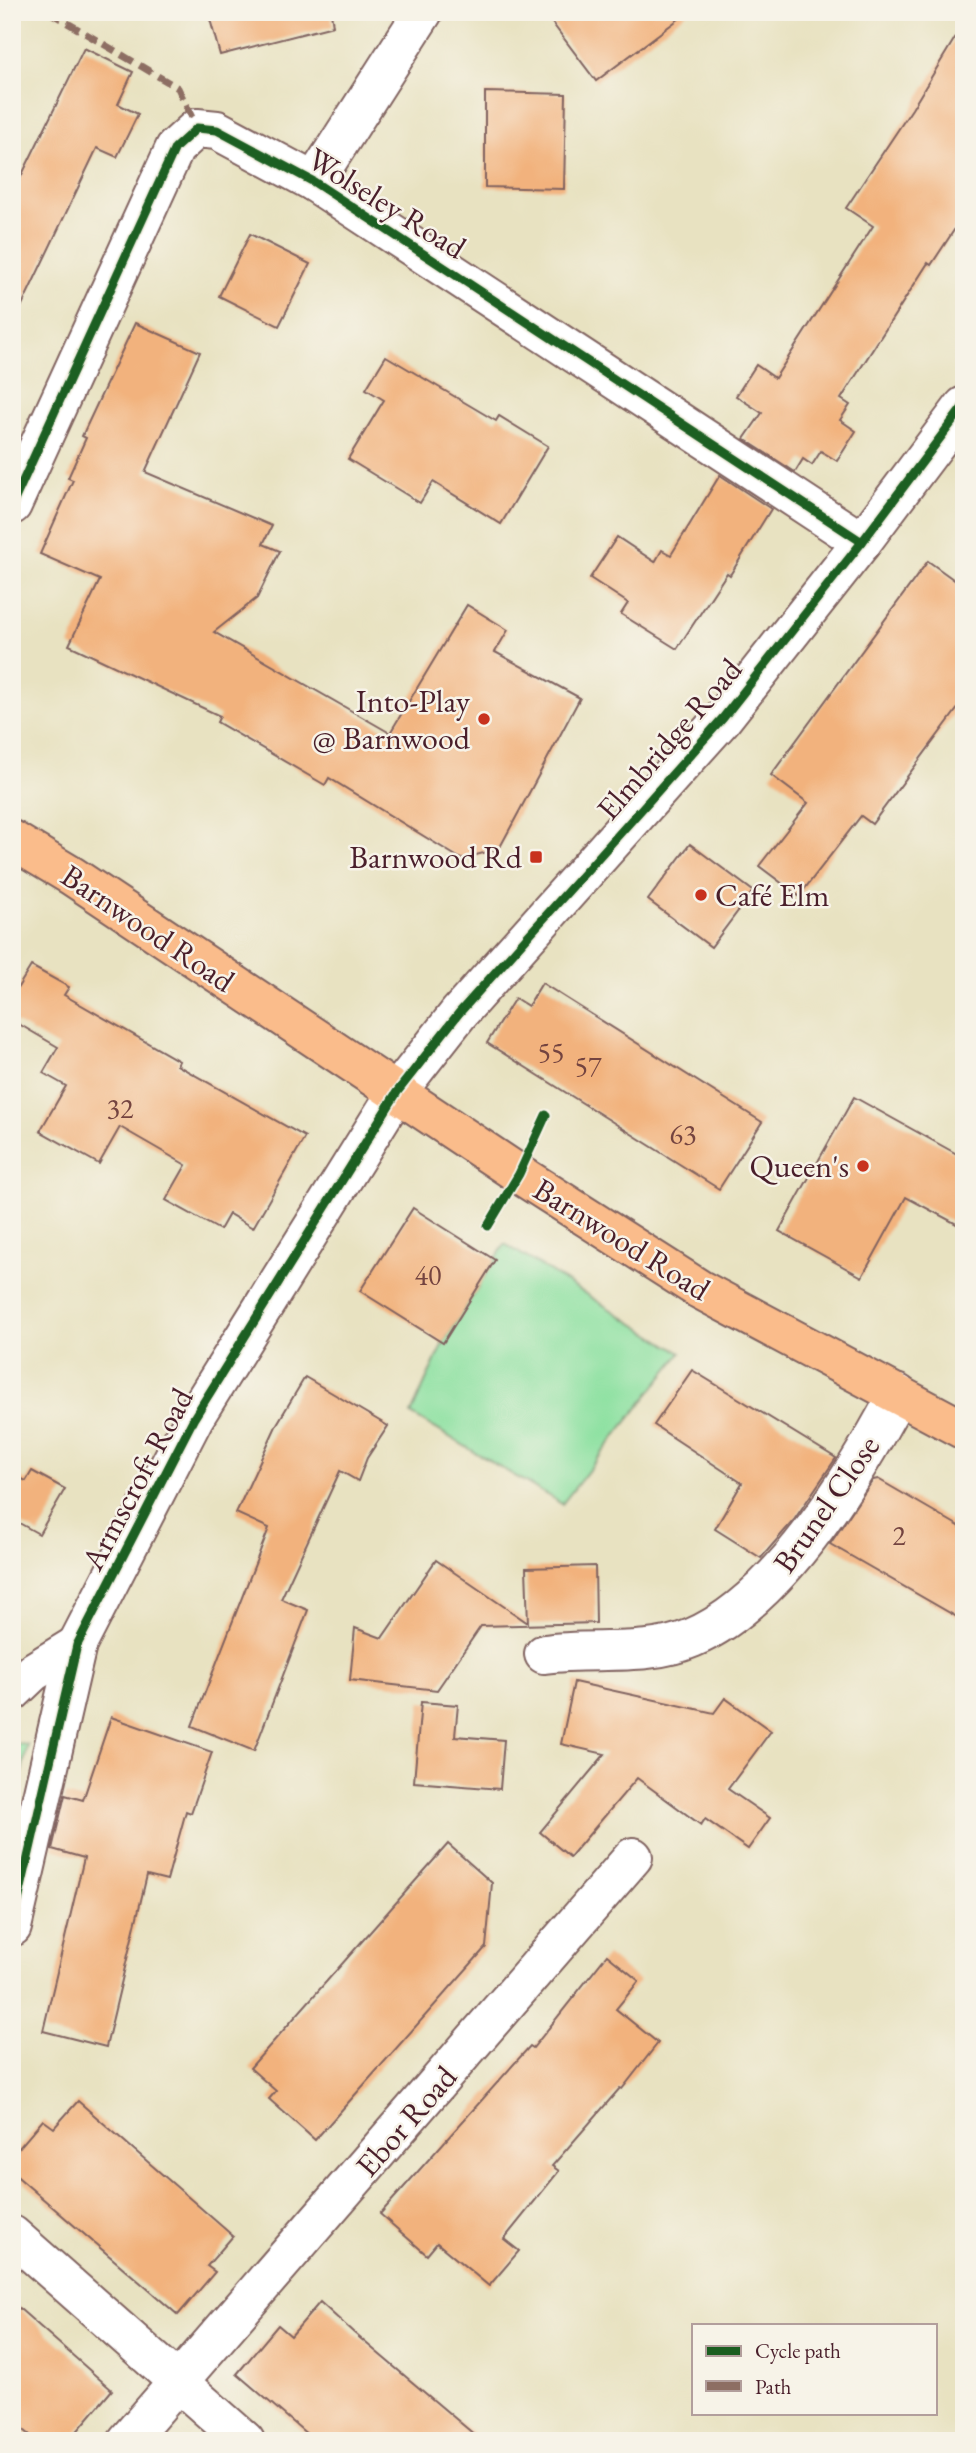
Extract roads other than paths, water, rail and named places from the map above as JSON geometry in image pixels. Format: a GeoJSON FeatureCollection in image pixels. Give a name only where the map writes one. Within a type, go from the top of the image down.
{"type":"FeatureCollection","features":[{"type":"Feature","properties":{"kind":"main road","name":"Barnwood Road"},"geometry":{"type":"LineString","coordinates":[[12,840],[519,1174],[699,1289],[964,1430]]}},
{"type":"Feature","properties":{"kind":"street"},"geometry":{"type":"LineString","coordinates":[[314,182],[423,12]]}},
{"type":"Feature","properties":{"kind":"street","name":"Wolseley Road"},"geometry":{"type":"LineString","coordinates":[[12,505],[175,148],[197,128],[217,130],[314,182],[862,542]]}},
{"type":"Feature","properties":{"kind":"street","name":"Elmbridge Road"},"geometry":{"type":"LineString","coordinates":[[397,1092],[459,1013],[723,718],[862,542],[964,406]]}},
{"type":"Feature","properties":{"kind":"street","name":"Armscroft Road"},"geometry":{"type":"LineString","coordinates":[[12,1927],[77,1644],[194,1418],[397,1092]]}},
{"type":"Feature","properties":{"kind":"street","name":"Brunel Close"},"geometry":{"type":"LineString","coordinates":[[544,1654],[623,1651],[691,1639],[745,1604],[775,1580],[801,1547],[881,1426],[898,1394]]}},
{"type":"Feature","properties":{"kind":"street"},"geometry":{"type":"LineString","coordinates":[[19,1674],[77,1644]]}},
{"type":"Feature","properties":{"kind":"street","name":"Ebor Road"},"geometry":{"type":"LineString","coordinates":[[127,2441],[633,1857]]}},
{"type":"Feature","properties":{"kind":"street"},"geometry":{"type":"LineString","coordinates":[[12,2235],[245,2441]]}},
{"type":"Feature","properties":{"kind":"place","name":"Into-Play @ Barnwood"},"geometry":{"type":"Point","coordinates":[484,719]}},
{"type":"Feature","properties":{"kind":"place","name":"Barnwood Rd"},"geometry":{"type":"Point","coordinates":[536,857]}},
{"type":"Feature","properties":{"kind":"place","name":"Café Elm"},"geometry":{"type":"Point","coordinates":[701,895]}},
{"type":"Feature","properties":{"kind":"place","name":"Queen's"},"geometry":{"type":"Point","coordinates":[863,1166]}}]}
